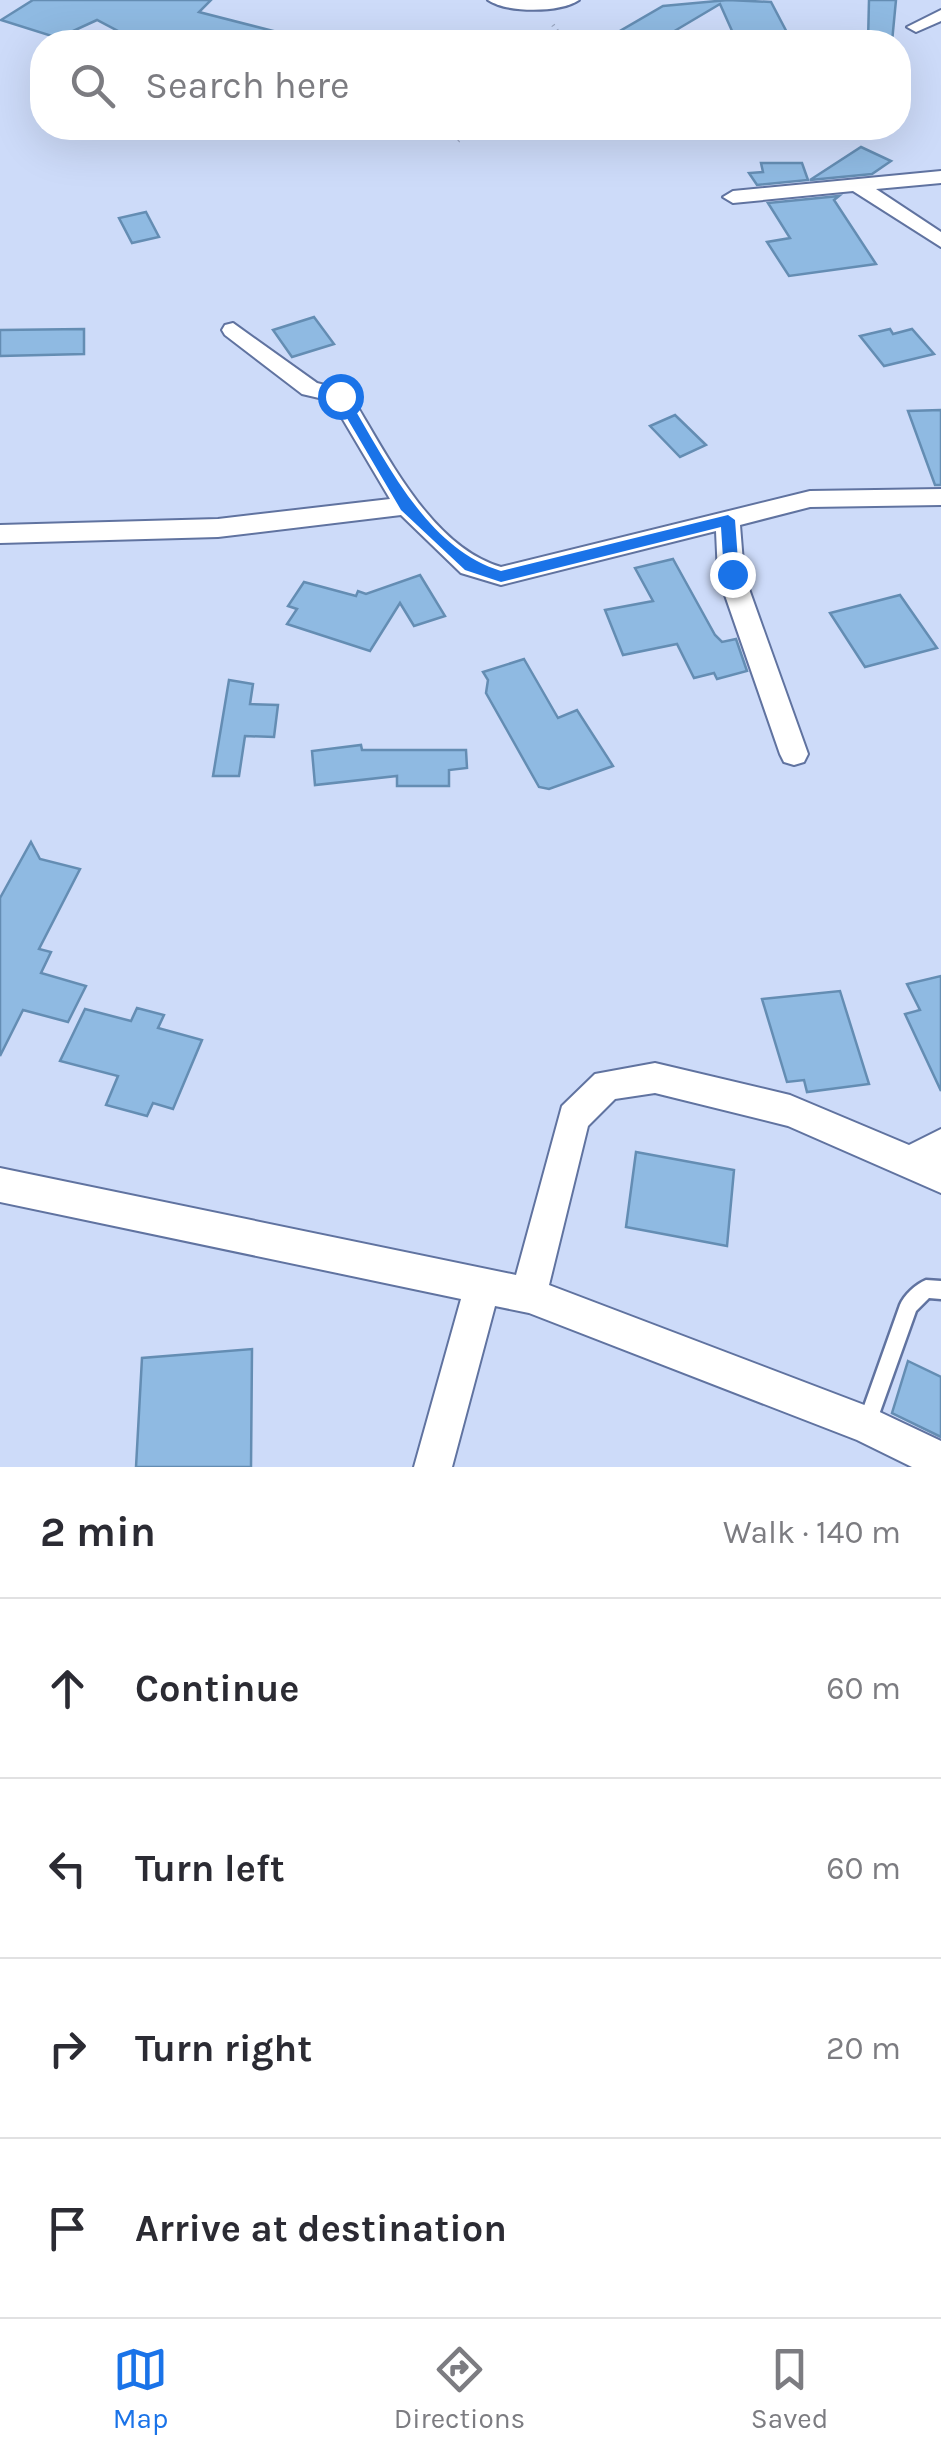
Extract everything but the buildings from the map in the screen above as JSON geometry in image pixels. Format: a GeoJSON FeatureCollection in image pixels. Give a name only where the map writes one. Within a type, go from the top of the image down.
{"type":"FeatureCollection","features":[{"type":"Feature","properties":{"kind":"street"},"geometry":{"type":"LineString","coordinates":[[496,0],[538,4],[571,0]]}},
{"type":"Feature","properties":{"kind":"street"},"geometry":{"type":"LineString","coordinates":[[916,27],[941,16]]}},
{"type":"Feature","properties":{"kind":"street"},"geometry":{"type":"LineString","coordinates":[[732,197],[941,177]]}},
{"type":"Feature","properties":{"kind":"street"},"geometry":{"type":"LineString","coordinates":[[857,185],[941,241]]}},
{"type":"Feature","properties":{"kind":"street"},"geometry":{"type":"LineString","coordinates":[[233,330],[310,389],[340,396],[406,506],[470,566],[501,576],[810,499],[941,497]]}},
{"type":"Feature","properties":{"kind":"street"},"geometry":{"type":"LineString","coordinates":[[0,534],[218,528],[406,506]]}},
{"type":"Feature","properties":{"kind":"street"},"geometry":{"type":"LineString","coordinates":[[728,520],[732,574],[794,754]]}},
{"type":"Feature","properties":{"kind":"street"},"geometry":{"type":"LineString","coordinates":[[530,1295],[574,1117],[608,1085],[655,1078],[790,1111],[926,1169],[941,1144]]}},
{"type":"Feature","properties":{"kind":"street"},"geometry":{"type":"LineString","coordinates":[[0,1185],[530,1295],[866,1424],[941,1460]]}},
{"type":"Feature","properties":{"kind":"street"},"geometry":{"type":"LineString","coordinates":[[433,1467],[483,1285]]}},
{"type":"Feature","properties":{"kind":"lane"},"geometry":{"type":"LineString","coordinates":[[866,1424],[909,1305],[926,1288],[941,1290]]}},
{"type":"Feature","properties":{"kind":"route"},"geometry":{"type":"LineString","coordinates":[[340,396],[406,506],[470,566],[501,576],[728,520],[732,574]]}}]}
